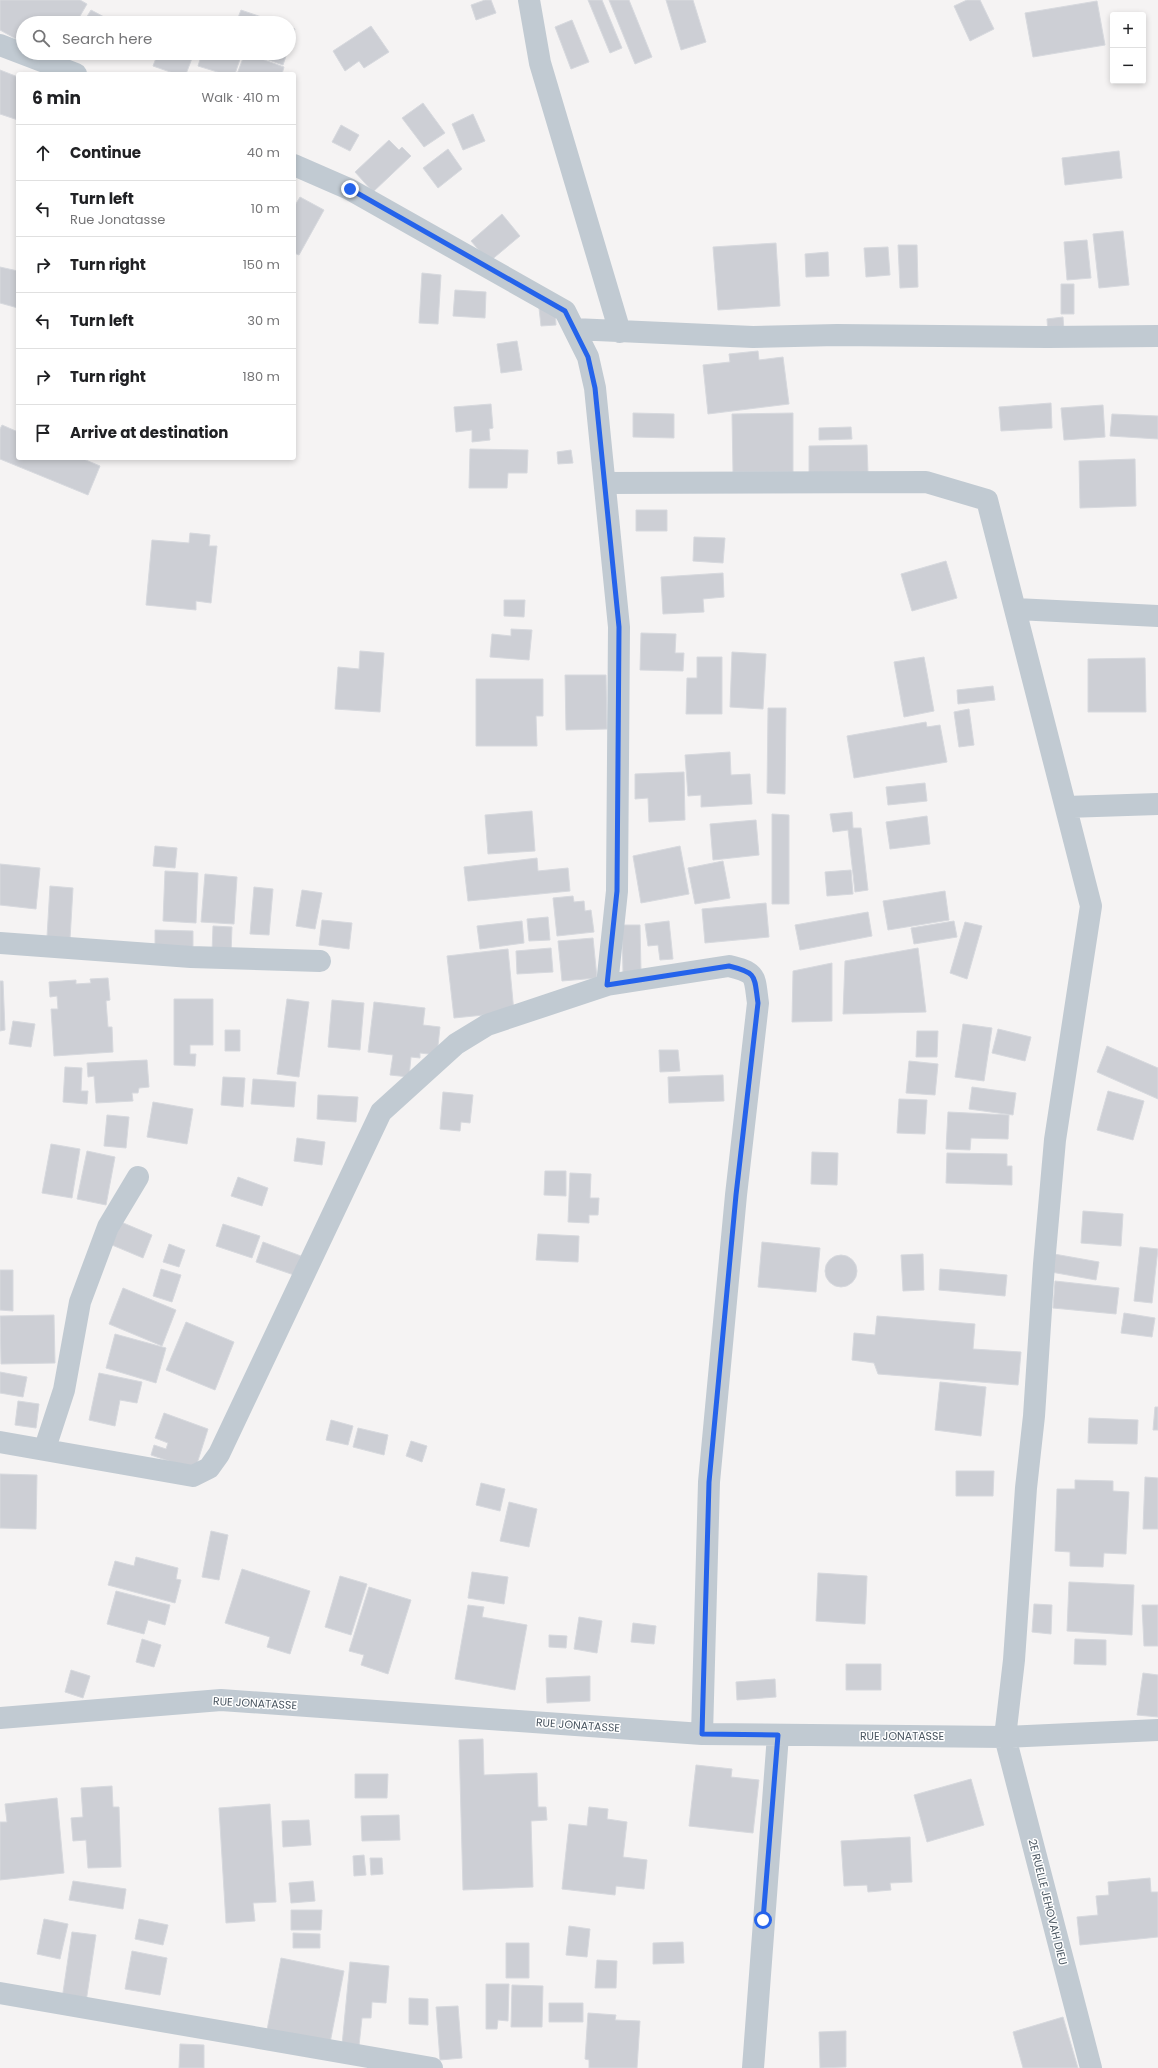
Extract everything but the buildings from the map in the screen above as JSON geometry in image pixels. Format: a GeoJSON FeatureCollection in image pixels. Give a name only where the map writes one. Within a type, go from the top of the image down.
{"type":"FeatureCollection","features":[{"type":"Feature","properties":{"kind":"street"},"geometry":{"type":"LineString","coordinates":[[529,0],[540,63],[620,332]]}},
{"type":"Feature","properties":{"kind":"street"},"geometry":{"type":"LineString","coordinates":[[0,45],[16,51]]}},
{"type":"Feature","properties":{"kind":"street"},"geometry":{"type":"LineString","coordinates":[[39,60],[71,72]]}},
{"type":"Feature","properties":{"kind":"street"},"geometry":{"type":"LineString","coordinates":[[296,166],[350,189],[565,311],[588,357],[595,388],[619,627],[617,891],[607,985]]}},
{"type":"Feature","properties":{"kind":"street"},"geometry":{"type":"LineString","coordinates":[[574,330],[753,338],[837,335],[1048,337],[1158,336]]}},
{"type":"Feature","properties":{"kind":"street"},"geometry":{"type":"LineString","coordinates":[[605,483],[926,482],[987,500],[1091,906],[1055,1140],[1044,1264],[1034,1416],[1026,1488],[1014,1660],[1005,1737]]}},
{"type":"Feature","properties":{"kind":"street"},"geometry":{"type":"LineString","coordinates":[[1015,609],[1158,616]]}},
{"type":"Feature","properties":{"kind":"street"},"geometry":{"type":"LineString","coordinates":[[1066,807],[1158,804]]}},
{"type":"Feature","properties":{"kind":"street"},"geometry":{"type":"LineString","coordinates":[[0,943],[191,957],[320,961]]}},
{"type":"Feature","properties":{"kind":"street"},"geometry":{"type":"LineString","coordinates":[[0,1442],[44,1448],[194,1476],[209,1468],[219,1454],[262,1366],[381,1112],[456,1044],[487,1025],[607,985],[729,966],[747,970],[754,977],[758,1003],[736,1195],[709,1482],[702,1734]]}},
{"type":"Feature","properties":{"kind":"street"},"geometry":{"type":"LineString","coordinates":[[44,1448],[64,1390],[80,1302],[104,1234],[138,1177]]}},
{"type":"Feature","properties":{"kind":"street","name":"RUE JONATASSE"},"geometry":{"type":"LineString","coordinates":[[0,1718],[221,1700],[702,1734],[1005,1737],[1158,1730]]}},
{"type":"Feature","properties":{"kind":"street"},"geometry":{"type":"LineString","coordinates":[[753,2068],[778,1735]]}},
{"type":"Feature","properties":{"kind":"street","name":"2E RUELLE JEHOVAH DIEU"},"geometry":{"type":"LineString","coordinates":[[1005,1737],[1091,2068]]}},
{"type":"Feature","properties":{"kind":"street"},"geometry":{"type":"LineString","coordinates":[[0,1993],[432,2068]]}},
{"type":"Feature","properties":{"kind":"route"},"geometry":{"type":"LineString","coordinates":[[350,189],[565,311],[588,357],[595,388],[619,627],[617,891],[607,985],[729,966],[747,970],[754,977],[758,1003],[736,1195],[709,1482],[702,1734],[778,1735],[763,1920]]}}]}
